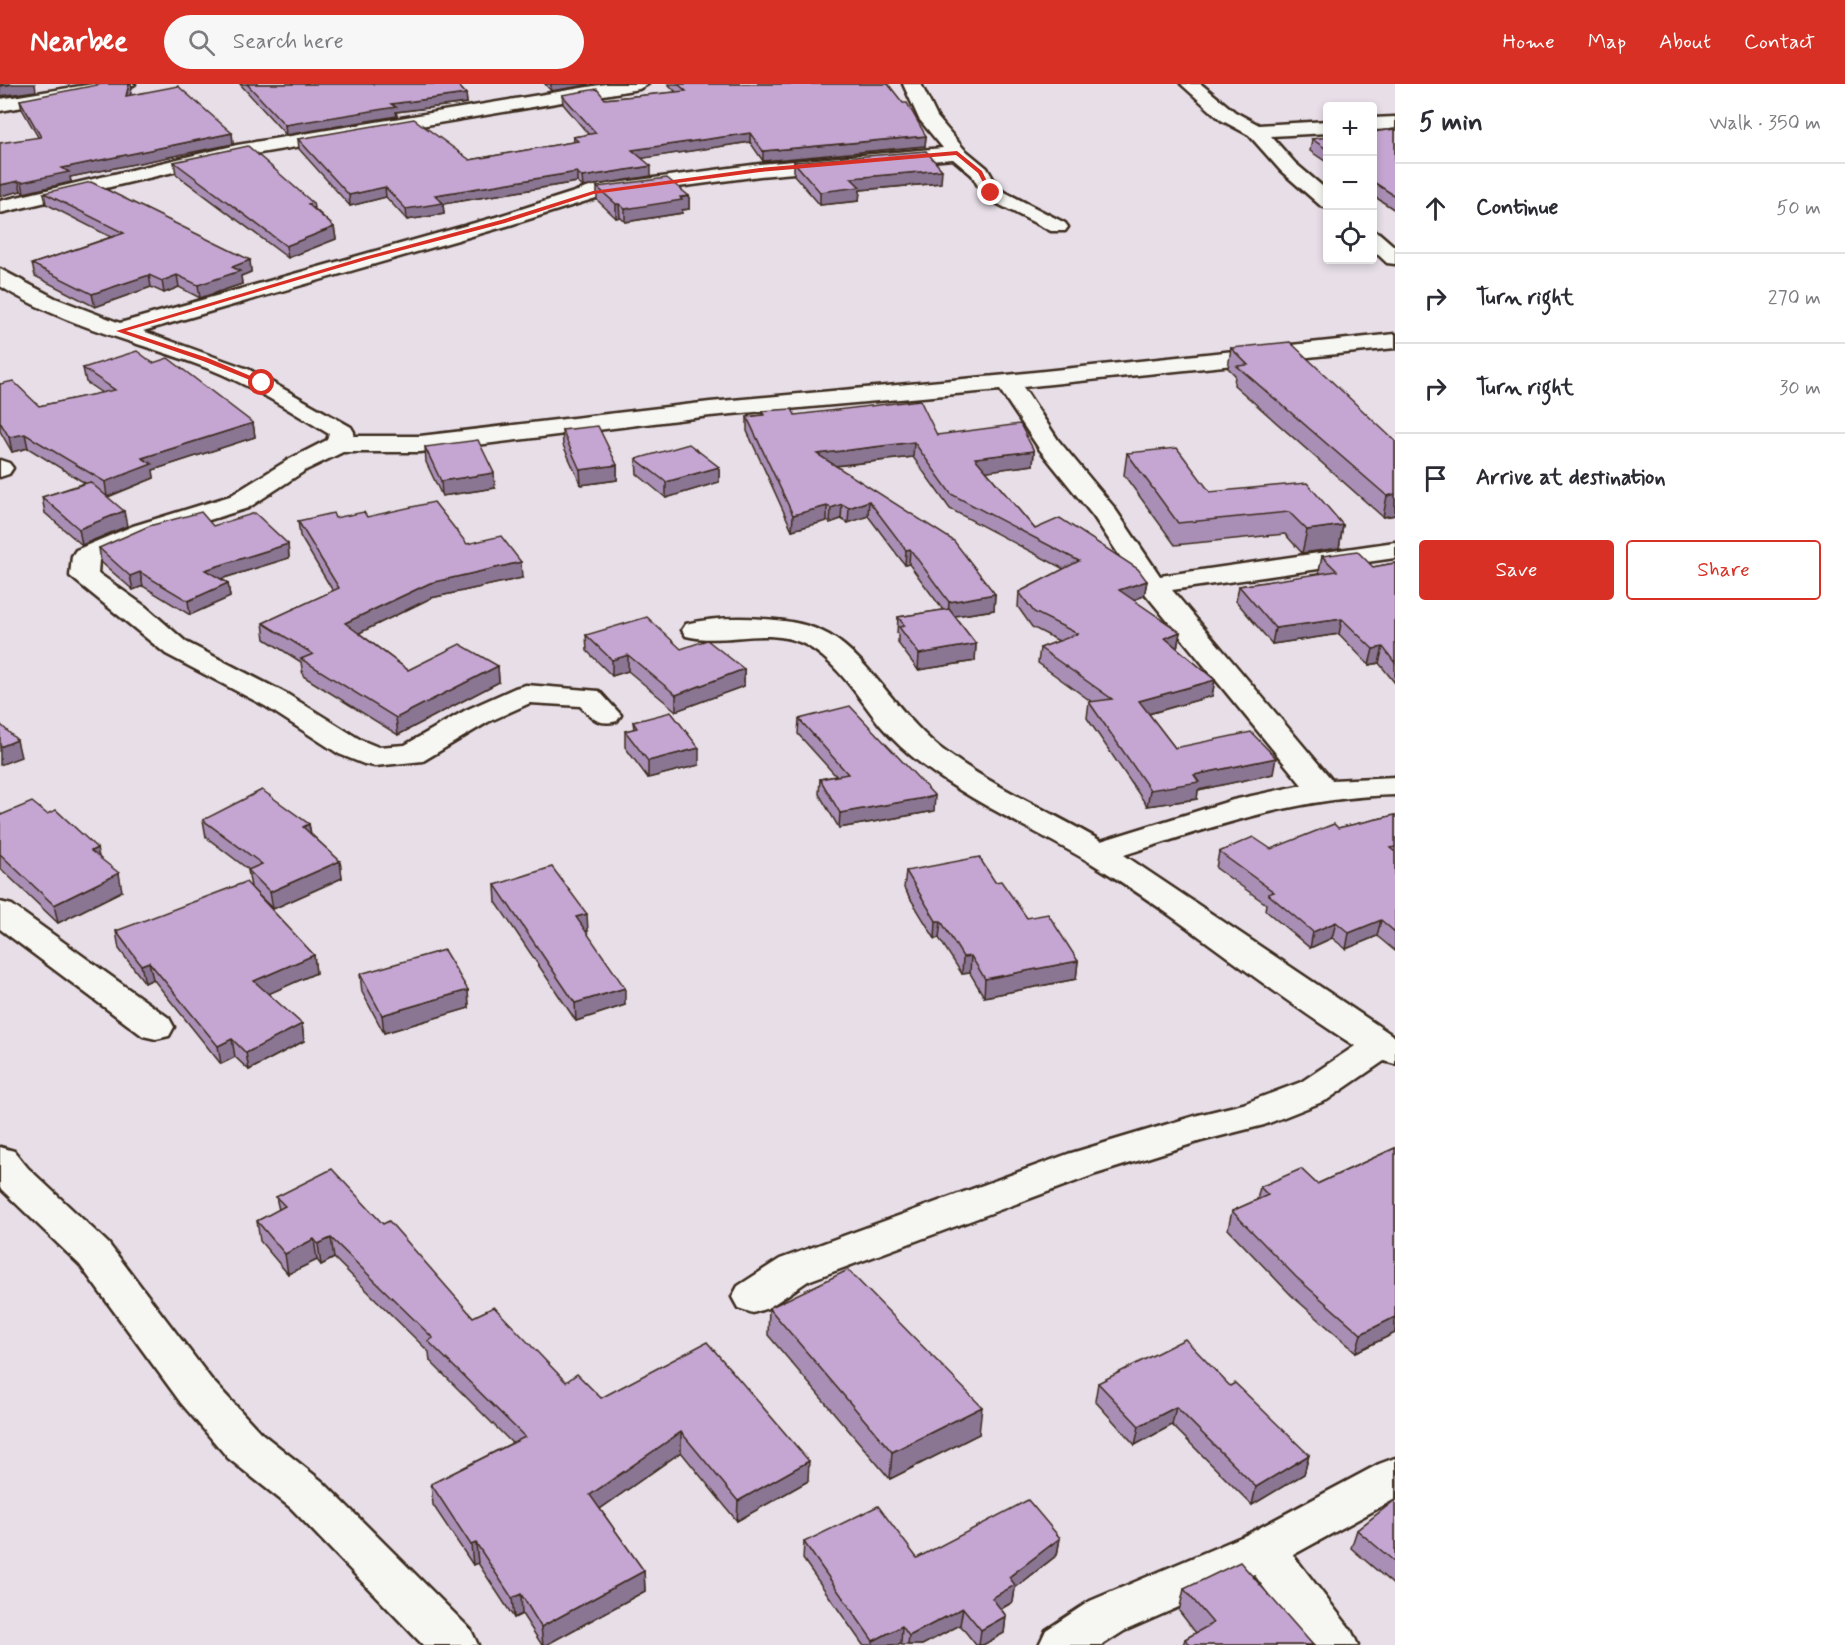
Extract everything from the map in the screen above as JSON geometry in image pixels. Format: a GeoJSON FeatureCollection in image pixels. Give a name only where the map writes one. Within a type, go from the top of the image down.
{"type":"FeatureCollection","features":[{"type":"Feature","properties":{"kind":"street"},"geometry":{"type":"LineString","coordinates":[[0,105],[126,84]]}},
{"type":"Feature","properties":{"kind":"street"},"geometry":{"type":"LineString","coordinates":[[0,207],[237,151],[615,86],[639,84]]}},
{"type":"Feature","properties":{"kind":"street"},"geometry":{"type":"LineString","coordinates":[[912,84],[928,119],[957,153],[980,172],[991,193],[1058,226]]}},
{"type":"Feature","properties":{"kind":"street"},"geometry":{"type":"LineString","coordinates":[[1190,84],[1227,116],[1256,131],[1287,168],[1323,198]]}},
{"type":"Feature","properties":{"kind":"street"},"geometry":{"type":"LineString","coordinates":[[1377,124],[1395,123]]}},
{"type":"Feature","properties":{"kind":"street"},"geometry":{"type":"LineString","coordinates":[[1256,131],[1323,127]]}},
{"type":"Feature","properties":{"kind":"street"},"geometry":{"type":"LineString","coordinates":[[119,331],[367,258],[503,221],[593,192],[760,170],[957,153]]}},
{"type":"Feature","properties":{"kind":"street"},"geometry":{"type":"LineString","coordinates":[[1377,242],[1395,258]]}},
{"type":"Feature","properties":{"kind":"street"},"geometry":{"type":"LineString","coordinates":[[0,276],[24,293],[119,331],[206,359],[262,383],[342,432],[338,444]]}},
{"type":"Feature","properties":{"kind":"street"},"geometry":{"type":"LineString","coordinates":[[606,716],[588,697],[526,694],[477,716],[412,754],[375,757],[350,747],[276,700],[176,648],[136,613],[84,576],[86,556],[142,532],[239,502],[297,465],[338,444],[420,444],[710,409],[1007,382],[1395,341]]}},
{"type":"Feature","properties":{"kind":"street"},"geometry":{"type":"LineString","coordinates":[[1007,382],[1049,446],[1104,513],[1153,585],[1325,792]]}},
{"type":"Feature","properties":{"kind":"street"},"geometry":{"type":"LineString","coordinates":[[1153,585],[1395,550]]}},
{"type":"Feature","properties":{"kind":"street"},"geometry":{"type":"LineString","coordinates":[[696,630],[770,627],[794,630],[819,640],[847,667],[877,705],[915,744],[990,795],[1096,853],[1388,1049],[1314,1091],[1293,1100],[1251,1116],[1198,1128],[1082,1164],[794,1270],[753,1297]]}},
{"type":"Feature","properties":{"kind":"street"},"geometry":{"type":"LineString","coordinates":[[1096,853],[1273,800],[1325,792],[1395,786]]}},
{"type":"Feature","properties":{"kind":"street"},"geometry":{"type":"LineString","coordinates":[[0,913],[156,1027]]}},
{"type":"Feature","properties":{"kind":"street"},"geometry":{"type":"LineString","coordinates":[[0,1161],[14,1178],[94,1254],[196,1391],[244,1445],[307,1495],[454,1645]]}},
{"type":"Feature","properties":{"kind":"street"},"geometry":{"type":"LineString","coordinates":[[1063,1645],[1107,1616],[1262,1549],[1395,1477]]}},
{"type":"Feature","properties":{"kind":"street"},"geometry":{"type":"LineString","coordinates":[[1262,1549],[1334,1645]]}},
{"type":"Feature","properties":{"kind":"building"},"geometry":{"type":"Polygon","coordinates":[[[102,84],[129,84],[126,96],[178,86],[232,133],[62,168],[69,172],[0,185],[0,143],[41,137],[20,100],[102,84]]]}},
{"type":"Feature","properties":{"kind":"building"},"geometry":{"type":"Polygon","coordinates":[[[247,84],[457,84],[466,94],[391,104],[396,107],[285,125],[247,84]]]}},
{"type":"Feature","properties":{"kind":"building"},"geometry":{"type":"Polygon","coordinates":[[[678,84],[888,84],[903,103],[907,103],[926,136],[763,151],[750,133],[632,150],[651,166],[582,177],[577,172],[435,195],[443,203],[406,209],[385,187],[349,195],[298,139],[414,119],[470,160],[578,141],[573,137],[596,133],[562,95],[597,89],[605,99],[686,91],[678,84]]]}},
{"type":"Feature","properties":{"kind":"building"},"geometry":{"type":"Polygon","coordinates":[[[1395,129],[1395,196],[1377,184],[1377,131],[1395,129]]]}},
{"type":"Feature","properties":{"kind":"building"},"geometry":{"type":"Polygon","coordinates":[[[1323,138],[1323,147],[1312,139],[1323,138]]]}},
{"type":"Feature","properties":{"kind":"building"},"geometry":{"type":"Polygon","coordinates":[[[248,146],[313,203],[308,204],[334,227],[286,246],[174,162],[248,146]]]}},
{"type":"Feature","properties":{"kind":"building"},"geometry":{"type":"Polygon","coordinates":[[[926,151],[942,170],[851,178],[860,187],[820,192],[794,162],[926,151]]]}},
{"type":"Feature","properties":{"kind":"building"},"geometry":{"type":"Polygon","coordinates":[[[667,178],[689,196],[680,197],[682,200],[625,209],[597,187],[667,178]]]}},
{"type":"Feature","properties":{"kind":"building"},"geometry":{"type":"Polygon","coordinates":[[[91,182],[250,260],[232,267],[240,271],[198,285],[177,275],[162,281],[149,275],[92,294],[32,264],[124,233],[44,193],[91,182]]]}},
{"type":"Feature","properties":{"kind":"building"},"geometry":{"type":"Polygon","coordinates":[[[1290,342],[1395,441],[1395,494],[1387,496],[1237,366],[1248,365],[1231,348],[1290,342]]]}},
{"type":"Feature","properties":{"kind":"building"},"geometry":{"type":"Polygon","coordinates":[[[137,351],[153,363],[168,358],[253,423],[142,458],[152,464],[105,482],[25,434],[9,437],[0,422],[0,384],[13,381],[39,406],[115,390],[83,368],[137,351]]]}},
{"type":"Feature","properties":{"kind":"building"},"geometry":{"type":"Polygon","coordinates":[[[920,400],[937,435],[1020,424],[1034,451],[975,458],[1035,529],[1060,518],[1138,569],[1147,581],[1119,590],[1180,632],[1165,638],[1215,680],[1139,701],[1175,748],[1251,732],[1276,758],[1194,775],[1199,782],[1150,790],[1089,702],[1112,699],[1040,648],[1078,634],[1034,612],[1019,592],[1079,561],[951,494],[914,442],[817,454],[954,541],[995,594],[949,602],[910,549],[906,550],[869,501],[849,508],[842,504],[793,515],[747,417],[764,415],[762,411],[792,409],[795,415],[920,400]]]}},
{"type":"Feature","properties":{"kind":"building"},"geometry":{"type":"Polygon","coordinates":[[[598,426],[617,465],[580,470],[562,430],[598,426]]]}},
{"type":"Feature","properties":{"kind":"building"},"geometry":{"type":"Polygon","coordinates":[[[478,440],[494,473],[441,481],[425,447],[478,440]]]}},
{"type":"Feature","properties":{"kind":"building"},"geometry":{"type":"Polygon","coordinates":[[[689,444],[719,467],[666,482],[636,459],[689,444]]]}},
{"type":"Feature","properties":{"kind":"building"},"geometry":{"type":"Polygon","coordinates":[[[1177,448],[1210,492],[1307,483],[1343,525],[1307,530],[1289,512],[1178,523],[1127,453],[1177,448]]]}},
{"type":"Feature","properties":{"kind":"building"},"geometry":{"type":"Polygon","coordinates":[[[90,482],[124,511],[79,529],[42,497],[90,482]]]}},
{"type":"Feature","properties":{"kind":"building"},"geometry":{"type":"Polygon","coordinates":[[[434,502],[467,544],[501,536],[521,562],[430,583],[345,623],[408,670],[460,644],[498,666],[396,718],[301,659],[313,654],[263,623],[339,588],[298,521],[333,513],[335,518],[364,512],[367,517],[434,502]]]}},
{"type":"Feature","properties":{"kind":"building"},"geometry":{"type":"Polygon","coordinates":[[[201,512],[213,526],[255,513],[288,544],[205,570],[228,583],[188,601],[140,572],[130,576],[99,548],[149,526],[201,512]]]}},
{"type":"Feature","properties":{"kind":"building"},"geometry":{"type":"Polygon","coordinates":[[[1357,551],[1373,567],[1395,563],[1395,663],[1383,647],[1373,649],[1342,619],[1275,628],[1239,586],[1337,571],[1322,556],[1357,551]]]}},
{"type":"Feature","properties":{"kind":"building"},"geometry":{"type":"Polygon","coordinates":[[[949,609],[976,644],[919,654],[899,627],[905,626],[898,617],[949,609]]]}},
{"type":"Feature","properties":{"kind":"building"},"geometry":{"type":"Polygon","coordinates":[[[647,617],[681,649],[707,640],[744,669],[676,695],[628,655],[612,660],[586,635],[647,617]]]}},
{"type":"Feature","properties":{"kind":"building"},"geometry":{"type":"Polygon","coordinates":[[[850,706],[935,796],[840,813],[820,779],[848,774],[799,719],[850,706]]]}},
{"type":"Feature","properties":{"kind":"building"},"geometry":{"type":"Polygon","coordinates":[[[671,712],[699,748],[648,761],[625,731],[637,728],[633,722],[671,712]]]}},
{"type":"Feature","properties":{"kind":"building"},"geometry":{"type":"Polygon","coordinates":[[[0,724],[17,740],[0,747],[0,724]]]}},
{"type":"Feature","properties":{"kind":"building"},"geometry":{"type":"Polygon","coordinates":[[[262,790],[309,824],[303,827],[340,861],[270,892],[248,870],[262,864],[203,820],[262,790]]]}},
{"type":"Feature","properties":{"kind":"building"},"geometry":{"type":"Polygon","coordinates":[[[32,802],[47,814],[56,810],[97,848],[91,851],[119,873],[54,905],[0,854],[0,813],[1,815],[32,802]]]}},
{"type":"Feature","properties":{"kind":"building"},"geometry":{"type":"Polygon","coordinates":[[[1395,815],[1395,847],[1390,848],[1395,852],[1395,932],[1381,920],[1349,933],[1336,922],[1313,932],[1268,894],[1274,892],[1219,852],[1253,837],[1271,849],[1334,824],[1338,828],[1395,815]]]}},
{"type":"Feature","properties":{"kind":"building"},"geometry":{"type":"Polygon","coordinates":[[[979,857],[995,882],[1001,881],[1027,918],[1048,914],[1078,961],[985,979],[971,956],[963,957],[941,921],[936,921],[906,871],[979,857]]]}},
{"type":"Feature","properties":{"kind":"building"},"geometry":{"type":"Polygon","coordinates":[[[552,867],[587,914],[576,917],[625,988],[575,1003],[495,885],[552,867]]]}},
{"type":"Feature","properties":{"kind":"building"},"geometry":{"type":"Polygon","coordinates":[[[246,882],[314,955],[254,981],[302,1024],[246,1053],[232,1039],[218,1046],[149,962],[141,965],[116,931],[246,882]]]}},
{"type":"Feature","properties":{"kind":"building"},"geometry":{"type":"Polygon","coordinates":[[[444,950],[468,990],[382,1015],[360,974],[444,950]]]}},
{"type":"Feature","properties":{"kind":"building"},"geometry":{"type":"Polygon","coordinates":[[[1395,1148],[1395,1317],[1361,1334],[1296,1277],[1232,1211],[1268,1195],[1260,1187],[1301,1169],[1317,1184],[1395,1148]]]}},
{"type":"Feature","properties":{"kind":"building"},"geometry":{"type":"Polygon","coordinates":[[[332,1169],[383,1224],[389,1221],[473,1317],[494,1307],[566,1382],[577,1374],[601,1398],[707,1342],[809,1461],[738,1501],[681,1432],[590,1495],[644,1571],[541,1627],[521,1594],[512,1598],[476,1543],[471,1545],[431,1484],[525,1437],[428,1341],[433,1338],[331,1238],[318,1244],[314,1239],[285,1254],[257,1221],[285,1206],[276,1197],[332,1169]]]}},
{"type":"Feature","properties":{"kind":"building"},"geometry":{"type":"Polygon","coordinates":[[[848,1270],[982,1407],[892,1452],[769,1308],[848,1270]]]}},
{"type":"Feature","properties":{"kind":"building"},"geometry":{"type":"Polygon","coordinates":[[[1185,1339],[1230,1386],[1235,1383],[1309,1455],[1256,1487],[1176,1407],[1139,1426],[1098,1383],[1185,1339]]]}},
{"type":"Feature","properties":{"kind":"building"},"geometry":{"type":"Polygon","coordinates":[[[1028,1500],[1060,1538],[1009,1577],[1015,1585],[992,1598],[1006,1616],[981,1630],[963,1608],[909,1636],[902,1626],[873,1641],[804,1542],[878,1506],[917,1558],[1028,1500]]]}},
{"type":"Feature","properties":{"kind":"building"},"geometry":{"type":"Polygon","coordinates":[[[1395,1500],[1395,1562],[1357,1530],[1395,1500]]]}},
{"type":"Feature","properties":{"kind":"building"},"geometry":{"type":"Polygon","coordinates":[[[1240,1562],[1313,1645],[1190,1645],[1185,1639],[1213,1623],[1184,1589],[1240,1562]]]}},
{"type":"Feature","properties":{"kind":"route"},"geometry":{"type":"LineString","coordinates":[[262,383],[206,359],[119,331],[367,258],[503,221],[593,192],[760,170],[957,153],[980,172],[991,193]]}}]}
